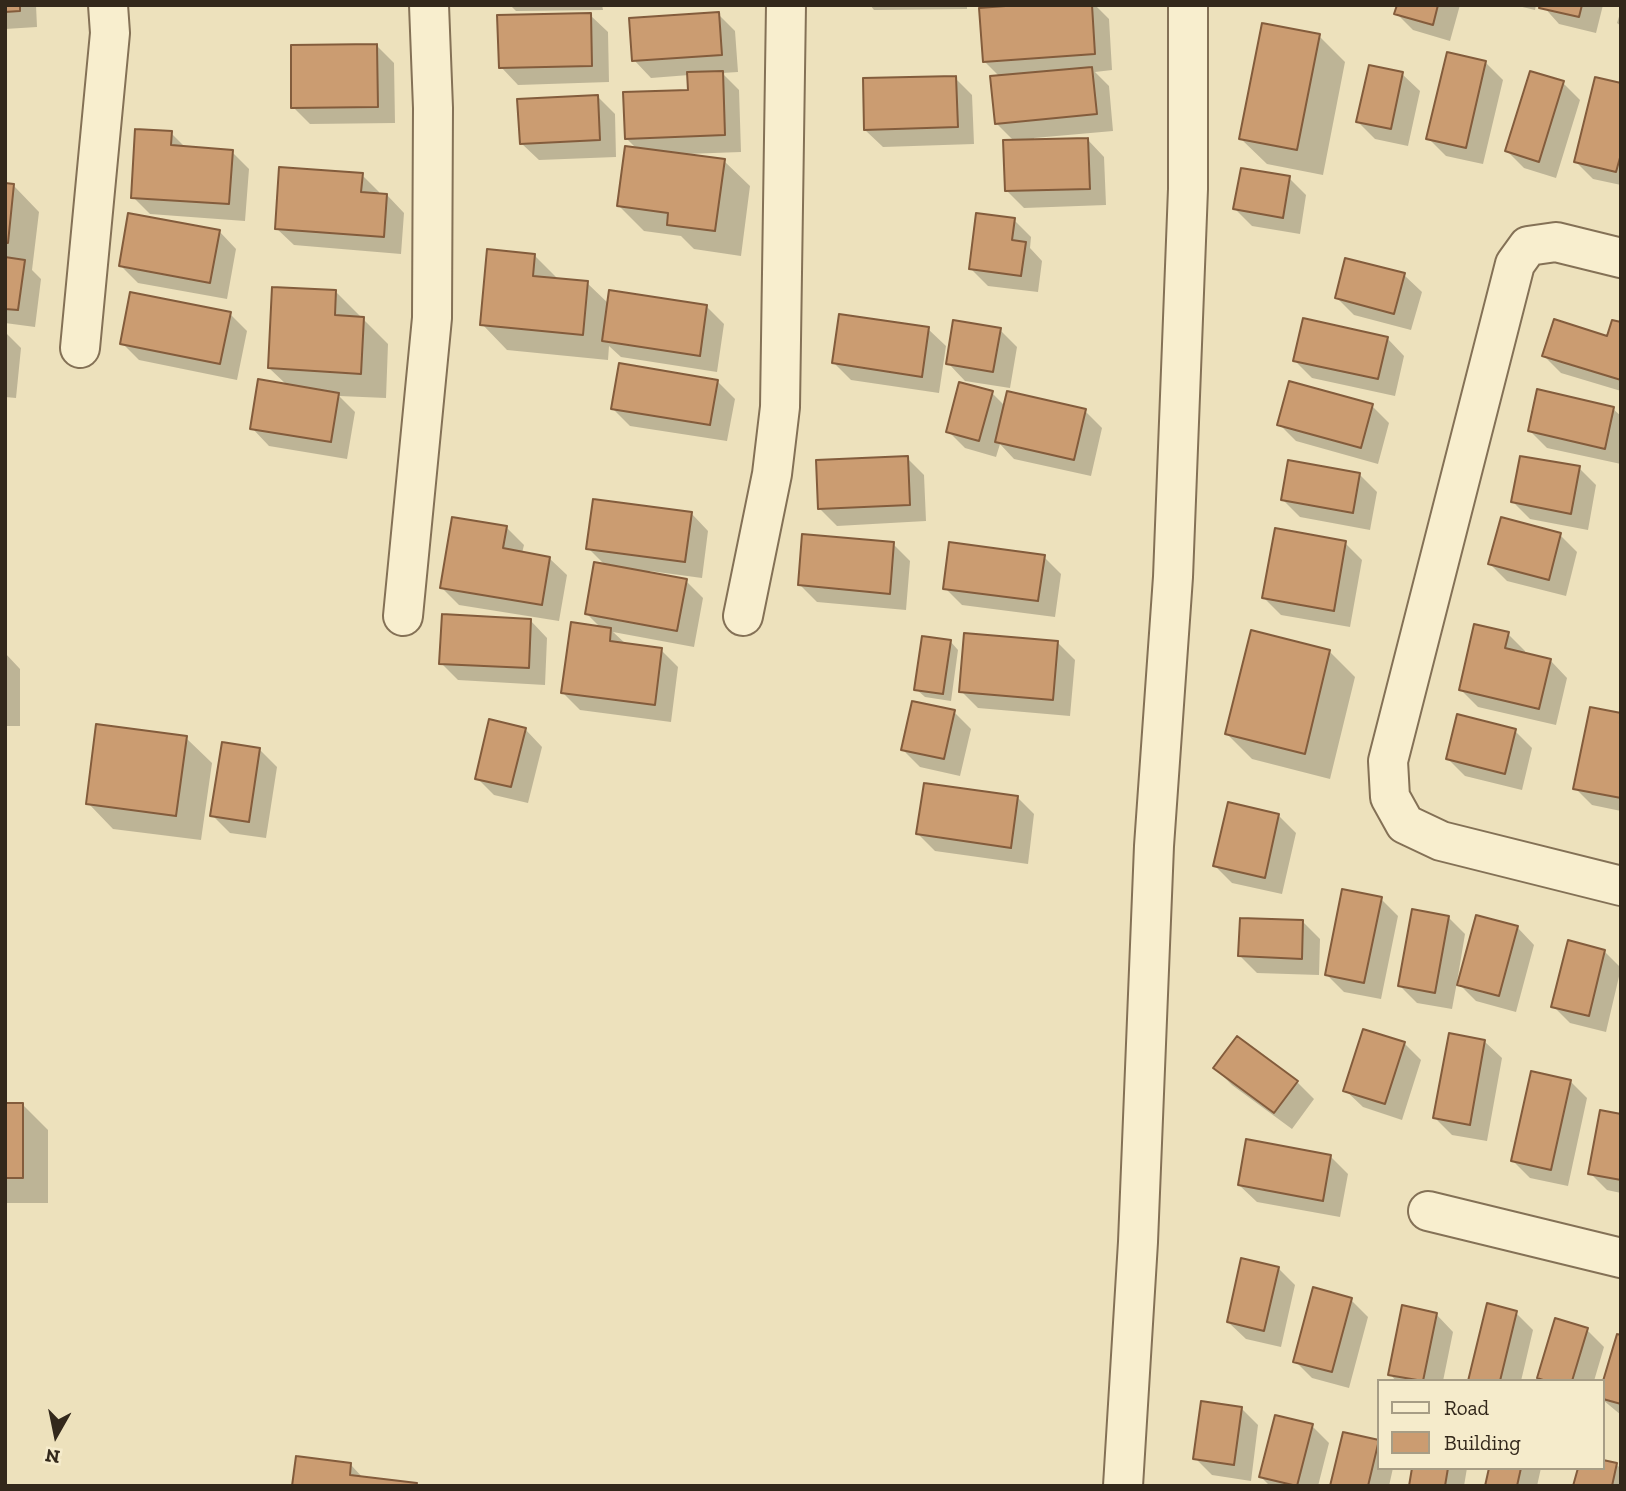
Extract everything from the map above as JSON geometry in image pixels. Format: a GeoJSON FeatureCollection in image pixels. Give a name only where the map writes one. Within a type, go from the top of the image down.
{"type":"FeatureCollection","features":[{"type":"Feature","properties":{"kind":"street"},"geometry":{"type":"LineString","coordinates":[[80,348],[110,33],[108,5]]}},
{"type":"Feature","properties":{"kind":"street"},"geometry":{"type":"LineString","coordinates":[[403,616],[432,318],[433,108],[429,5]]}},
{"type":"Feature","properties":{"kind":"street"},"geometry":{"type":"LineString","coordinates":[[743,616],[772,474],[780,408],[786,5]]}},
{"type":"Feature","properties":{"kind":"street"},"geometry":{"type":"LineString","coordinates":[[1123,1486],[1138,1242],[1154,846],[1173,576],[1188,189],[1188,5]]}},
{"type":"Feature","properties":{"kind":"street"},"geometry":{"type":"LineString","coordinates":[[1621,258],[1556,242],[1528,246],[1515,264],[1388,761],[1390,797],[1405,824],[1441,841],[1621,886]]}},
{"type":"Feature","properties":{"kind":"street"},"geometry":{"type":"LineString","coordinates":[[1428,1211],[1621,1258]]}},
{"type":"Feature","properties":{"kind":"building"},"geometry":{"type":"Polygon","coordinates":[[[5,5],[20,5],[20,11],[5,12],[5,5]]]}},
{"type":"Feature","properties":{"kind":"building"},"geometry":{"type":"Polygon","coordinates":[[[1092,5],[1095,54],[983,62],[979,8],[1092,5]]]}},
{"type":"Feature","properties":{"kind":"building"},"geometry":{"type":"Polygon","coordinates":[[[1397,5],[1438,5],[1433,25],[1394,14],[1397,5]]]}},
{"type":"Feature","properties":{"kind":"building"},"geometry":{"type":"Polygon","coordinates":[[[1540,5],[1582,5],[1579,17],[1539,8],[1540,5]]]}},
{"type":"Feature","properties":{"kind":"building"},"geometry":{"type":"Polygon","coordinates":[[[719,12],[722,55],[632,61],[629,18],[719,12]]]}},
{"type":"Feature","properties":{"kind":"building"},"geometry":{"type":"Polygon","coordinates":[[[591,13],[592,66],[499,68],[497,15],[591,13]]]}},
{"type":"Feature","properties":{"kind":"building"},"geometry":{"type":"Polygon","coordinates":[[[1262,23],[1320,34],[1297,150],[1239,139],[1262,23]]]}},
{"type":"Feature","properties":{"kind":"building"},"geometry":{"type":"Polygon","coordinates":[[[377,44],[378,107],[291,108],[291,45],[377,44]]]}},
{"type":"Feature","properties":{"kind":"building"},"geometry":{"type":"Polygon","coordinates":[[[1447,52],[1486,61],[1466,148],[1426,139],[1447,52]]]}},
{"type":"Feature","properties":{"kind":"building"},"geometry":{"type":"Polygon","coordinates":[[[1369,65],[1403,72],[1391,129],[1356,122],[1369,65]]]}},
{"type":"Feature","properties":{"kind":"building"},"geometry":{"type":"Polygon","coordinates":[[[1092,67],[1097,114],[995,124],[990,76],[1092,67]]]}},
{"type":"Feature","properties":{"kind":"building"},"geometry":{"type":"Polygon","coordinates":[[[723,71],[725,135],[625,139],[623,92],[688,90],[687,72],[723,71]]]}},
{"type":"Feature","properties":{"kind":"building"},"geometry":{"type":"Polygon","coordinates":[[[1530,71],[1564,81],[1539,162],[1505,151],[1530,71]]]}},
{"type":"Feature","properties":{"kind":"building"},"geometry":{"type":"Polygon","coordinates":[[[956,76],[958,127],[864,130],[863,78],[956,76]]]}},
{"type":"Feature","properties":{"kind":"building"},"geometry":{"type":"Polygon","coordinates":[[[1595,77],[1621,83],[1621,154],[1616,172],[1574,162],[1595,77]]]}},
{"type":"Feature","properties":{"kind":"building"},"geometry":{"type":"Polygon","coordinates":[[[598,95],[600,140],[520,144],[517,99],[598,95]]]}},
{"type":"Feature","properties":{"kind":"building"},"geometry":{"type":"Polygon","coordinates":[[[135,129],[172,131],[171,145],[233,150],[229,204],[131,198],[135,129]]]}},
{"type":"Feature","properties":{"kind":"building"},"geometry":{"type":"Polygon","coordinates":[[[1088,138],[1090,189],[1005,191],[1003,140],[1088,138]]]}},
{"type":"Feature","properties":{"kind":"building"},"geometry":{"type":"Polygon","coordinates":[[[625,146],[725,159],[715,231],[667,225],[668,213],[617,206],[625,146]]]}},
{"type":"Feature","properties":{"kind":"building"},"geometry":{"type":"Polygon","coordinates":[[[279,167],[363,173],[361,192],[387,194],[384,237],[275,229],[279,167]]]}},
{"type":"Feature","properties":{"kind":"building"},"geometry":{"type":"Polygon","coordinates":[[[1241,168],[1290,176],[1283,218],[1233,209],[1241,168]]]}},
{"type":"Feature","properties":{"kind":"building"},"geometry":{"type":"Polygon","coordinates":[[[5,183],[14,184],[8,243],[5,243],[5,183]]]}},
{"type":"Feature","properties":{"kind":"building"},"geometry":{"type":"Polygon","coordinates":[[[128,213],[220,230],[210,283],[119,266],[128,213]]]}},
{"type":"Feature","properties":{"kind":"building"},"geometry":{"type":"Polygon","coordinates":[[[976,213],[1015,218],[1012,240],[1026,242],[1021,276],[969,269],[976,213]]]}},
{"type":"Feature","properties":{"kind":"building"},"geometry":{"type":"Polygon","coordinates":[[[487,249],[535,254],[533,276],[588,281],[583,335],[480,325],[487,249]]]}},
{"type":"Feature","properties":{"kind":"building"},"geometry":{"type":"Polygon","coordinates":[[[5,257],[25,260],[18,310],[5,309],[5,257]]]}},
{"type":"Feature","properties":{"kind":"building"},"geometry":{"type":"Polygon","coordinates":[[[1345,258],[1405,273],[1394,314],[1335,298],[1345,258]]]}},
{"type":"Feature","properties":{"kind":"building"},"geometry":{"type":"Polygon","coordinates":[[[272,287],[336,290],[335,315],[364,317],[361,374],[268,368],[272,287]]]}},
{"type":"Feature","properties":{"kind":"building"},"geometry":{"type":"Polygon","coordinates":[[[609,290],[707,305],[700,356],[602,341],[609,290]]]}},
{"type":"Feature","properties":{"kind":"building"},"geometry":{"type":"Polygon","coordinates":[[[130,292],[231,312],[220,364],[120,344],[130,292]]]}},
{"type":"Feature","properties":{"kind":"building"},"geometry":{"type":"Polygon","coordinates":[[[839,314],[929,327],[922,377],[832,363],[839,314]]]}},
{"type":"Feature","properties":{"kind":"building"},"geometry":{"type":"Polygon","coordinates":[[[1303,318],[1388,337],[1378,379],[1293,361],[1303,318]]]}},
{"type":"Feature","properties":{"kind":"building"},"geometry":{"type":"Polygon","coordinates":[[[1554,319],[1607,336],[1612,320],[1621,322],[1621,380],[1542,356],[1554,319]]]}},
{"type":"Feature","properties":{"kind":"building"},"geometry":{"type":"Polygon","coordinates":[[[953,320],[1001,328],[993,372],[946,364],[953,320]]]}},
{"type":"Feature","properties":{"kind":"building"},"geometry":{"type":"Polygon","coordinates":[[[619,363],[718,380],[710,425],[611,409],[619,363]]]}},
{"type":"Feature","properties":{"kind":"building"},"geometry":{"type":"Polygon","coordinates":[[[258,379],[339,393],[331,442],[250,429],[258,379]]]}},
{"type":"Feature","properties":{"kind":"building"},"geometry":{"type":"Polygon","coordinates":[[[1289,381],[1373,404],[1361,448],[1277,425],[1289,381]]]}},
{"type":"Feature","properties":{"kind":"building"},"geometry":{"type":"Polygon","coordinates":[[[959,382],[993,391],[979,441],[946,432],[959,382]]]}},
{"type":"Feature","properties":{"kind":"building"},"geometry":{"type":"Polygon","coordinates":[[[1537,389],[1614,407],[1605,449],[1528,431],[1537,389]]]}},
{"type":"Feature","properties":{"kind":"building"},"geometry":{"type":"Polygon","coordinates":[[[1007,391],[1086,409],[1074,460],[995,442],[1007,391]]]}},
{"type":"Feature","properties":{"kind":"building"},"geometry":{"type":"Polygon","coordinates":[[[908,456],[910,505],[818,509],[816,460],[908,456]]]}},
{"type":"Feature","properties":{"kind":"building"},"geometry":{"type":"Polygon","coordinates":[[[1520,456],[1580,466],[1571,514],[1511,502],[1520,456]]]}},
{"type":"Feature","properties":{"kind":"building"},"geometry":{"type":"Polygon","coordinates":[[[1288,460],[1360,473],[1353,513],[1281,500],[1288,460]]]}},
{"type":"Feature","properties":{"kind":"building"},"geometry":{"type":"Polygon","coordinates":[[[593,499],[692,512],[685,562],[586,549],[593,499]]]}},
{"type":"Feature","properties":{"kind":"building"},"geometry":{"type":"Polygon","coordinates":[[[452,517],[507,526],[503,548],[550,557],[542,605],[440,588],[452,517]]]}},
{"type":"Feature","properties":{"kind":"building"},"geometry":{"type":"Polygon","coordinates":[[[1501,517],[1561,533],[1549,580],[1488,564],[1501,517]]]}},
{"type":"Feature","properties":{"kind":"building"},"geometry":{"type":"Polygon","coordinates":[[[1275,528],[1346,541],[1334,611],[1262,598],[1275,528]]]}},
{"type":"Feature","properties":{"kind":"building"},"geometry":{"type":"Polygon","coordinates":[[[802,534],[894,542],[890,594],[798,585],[802,534]]]}},
{"type":"Feature","properties":{"kind":"building"},"geometry":{"type":"Polygon","coordinates":[[[949,542],[1045,555],[1038,601],[943,589],[949,542]]]}},
{"type":"Feature","properties":{"kind":"building"},"geometry":{"type":"Polygon","coordinates":[[[594,562],[687,579],[677,631],[585,614],[594,562]]]}},
{"type":"Feature","properties":{"kind":"building"},"geometry":{"type":"Polygon","coordinates":[[[442,614],[531,619],[529,668],[439,664],[442,614]]]}},
{"type":"Feature","properties":{"kind":"building"},"geometry":{"type":"Polygon","coordinates":[[[571,622],[611,628],[610,641],[662,648],[655,705],[561,693],[571,622]]]}},
{"type":"Feature","properties":{"kind":"building"},"geometry":{"type":"Polygon","coordinates":[[[1474,624],[1509,632],[1505,648],[1551,659],[1539,709],[1459,690],[1474,624]]]}},
{"type":"Feature","properties":{"kind":"building"},"geometry":{"type":"Polygon","coordinates":[[[1251,630],[1330,650],[1305,754],[1225,734],[1251,630]]]}},
{"type":"Feature","properties":{"kind":"building"},"geometry":{"type":"Polygon","coordinates":[[[964,633],[1058,641],[1053,700],[959,692],[964,633]]]}},
{"type":"Feature","properties":{"kind":"building"},"geometry":{"type":"Polygon","coordinates":[[[922,636],[951,640],[943,694],[914,690],[922,636]]]}},
{"type":"Feature","properties":{"kind":"building"},"geometry":{"type":"Polygon","coordinates":[[[912,701],[955,710],[944,759],[901,750],[912,701]]]}},
{"type":"Feature","properties":{"kind":"building"},"geometry":{"type":"Polygon","coordinates":[[[1590,707],[1621,713],[1621,798],[1573,789],[1590,707]]]}},
{"type":"Feature","properties":{"kind":"building"},"geometry":{"type":"Polygon","coordinates":[[[1457,714],[1516,729],[1505,774],[1446,759],[1457,714]]]}},
{"type":"Feature","properties":{"kind":"building"},"geometry":{"type":"Polygon","coordinates":[[[489,719],[526,728],[511,787],[475,779],[489,719]]]}},
{"type":"Feature","properties":{"kind":"building"},"geometry":{"type":"Polygon","coordinates":[[[96,724],[187,736],[176,816],[86,804],[96,724]]]}},
{"type":"Feature","properties":{"kind":"building"},"geometry":{"type":"Polygon","coordinates":[[[222,742],[260,748],[249,822],[210,816],[222,742]]]}},
{"type":"Feature","properties":{"kind":"building"},"geometry":{"type":"Polygon","coordinates":[[[924,783],[1018,796],[1011,848],[916,834],[924,783]]]}},
{"type":"Feature","properties":{"kind":"building"},"geometry":{"type":"Polygon","coordinates":[[[1228,802],[1279,814],[1265,878],[1213,866],[1228,802]]]}},
{"type":"Feature","properties":{"kind":"building"},"geometry":{"type":"Polygon","coordinates":[[[1342,889],[1382,897],[1364,983],[1325,975],[1342,889]]]}},
{"type":"Feature","properties":{"kind":"building"},"geometry":{"type":"Polygon","coordinates":[[[1412,909],[1449,916],[1435,993],[1398,986],[1412,909]]]}},
{"type":"Feature","properties":{"kind":"building"},"geometry":{"type":"Polygon","coordinates":[[[1476,915],[1518,926],[1499,996],[1457,985],[1476,915]]]}},
{"type":"Feature","properties":{"kind":"building"},"geometry":{"type":"Polygon","coordinates":[[[1240,918],[1303,920],[1302,959],[1238,956],[1240,918]]]}},
{"type":"Feature","properties":{"kind":"building"},"geometry":{"type":"Polygon","coordinates":[[[1568,940],[1605,950],[1589,1016],[1551,1007],[1568,940]]]}},
{"type":"Feature","properties":{"kind":"building"},"geometry":{"type":"Polygon","coordinates":[[[1363,1029],[1405,1042],[1385,1104],[1343,1091],[1363,1029]]]}},
{"type":"Feature","properties":{"kind":"building"},"geometry":{"type":"Polygon","coordinates":[[[1449,1033],[1485,1040],[1470,1125],[1433,1118],[1449,1033]]]}},
{"type":"Feature","properties":{"kind":"building"},"geometry":{"type":"Polygon","coordinates":[[[1237,1036],[1298,1081],[1274,1113],[1213,1068],[1237,1036]]]}},
{"type":"Feature","properties":{"kind":"building"},"geometry":{"type":"Polygon","coordinates":[[[1531,1071],[1571,1080],[1551,1170],[1511,1161],[1531,1071]]]}},
{"type":"Feature","properties":{"kind":"building"},"geometry":{"type":"Polygon","coordinates":[[[5,1103],[23,1103],[23,1178],[5,1178],[5,1103]]]}},
{"type":"Feature","properties":{"kind":"building"},"geometry":{"type":"Polygon","coordinates":[[[1600,1110],[1621,1114],[1621,1180],[1588,1174],[1600,1110]]]}},
{"type":"Feature","properties":{"kind":"building"},"geometry":{"type":"Polygon","coordinates":[[[1246,1139],[1331,1155],[1323,1201],[1238,1185],[1246,1139]]]}},
{"type":"Feature","properties":{"kind":"building"},"geometry":{"type":"Polygon","coordinates":[[[1241,1258],[1279,1267],[1264,1331],[1227,1322],[1241,1258]]]}},
{"type":"Feature","properties":{"kind":"building"},"geometry":{"type":"Polygon","coordinates":[[[1313,1287],[1352,1298],[1332,1372],[1293,1362],[1313,1287]]]}},
{"type":"Feature","properties":{"kind":"building"},"geometry":{"type":"Polygon","coordinates":[[[1487,1303],[1517,1311],[1500,1379],[1468,1379],[1487,1303]]]}},
{"type":"Feature","properties":{"kind":"building"},"geometry":{"type":"Polygon","coordinates":[[[1402,1305],[1437,1313],[1423,1379],[1388,1375],[1402,1305]]]}},
{"type":"Feature","properties":{"kind":"building"},"geometry":{"type":"Polygon","coordinates":[[[1555,1318],[1588,1328],[1573,1379],[1537,1378],[1555,1318]]]}},
{"type":"Feature","properties":{"kind":"building"},"geometry":{"type":"Polygon","coordinates":[[[1617,1334],[1621,1335],[1621,1404],[1605,1400],[1604,1379],[1617,1334]]]}},
{"type":"Feature","properties":{"kind":"building"},"geometry":{"type":"Polygon","coordinates":[[[1201,1401],[1242,1407],[1234,1465],[1193,1459],[1201,1401]]]}},
{"type":"Feature","properties":{"kind":"building"},"geometry":{"type":"Polygon","coordinates":[[[1275,1415],[1313,1424],[1297,1486],[1259,1477],[1275,1415]]]}},
{"type":"Feature","properties":{"kind":"building"},"geometry":{"type":"Polygon","coordinates":[[[1343,1432],[1378,1440],[1368,1486],[1330,1486],[1343,1432]]]}},
{"type":"Feature","properties":{"kind":"building"},"geometry":{"type":"Polygon","coordinates":[[[296,1456],[351,1463],[350,1475],[417,1483],[416,1486],[292,1486],[296,1456]]]}},
{"type":"Feature","properties":{"kind":"building"},"geometry":{"type":"Polygon","coordinates":[[[1605,1460],[1617,1463],[1612,1486],[1573,1486],[1577,1470],[1605,1470],[1605,1460]]]}},
{"type":"Feature","properties":{"kind":"building"},"geometry":{"type":"Polygon","coordinates":[[[1412,1470],[1448,1470],[1445,1486],[1409,1486],[1412,1470]]]}},
{"type":"Feature","properties":{"kind":"building"},"geometry":{"type":"Polygon","coordinates":[[[1489,1470],[1521,1470],[1517,1486],[1485,1486],[1489,1470]]]}}]}
